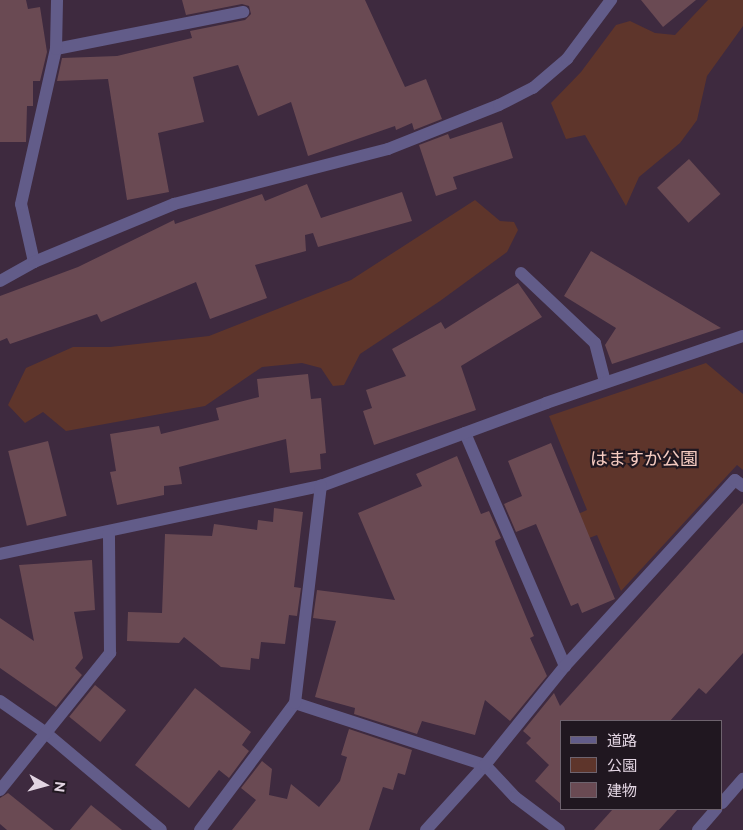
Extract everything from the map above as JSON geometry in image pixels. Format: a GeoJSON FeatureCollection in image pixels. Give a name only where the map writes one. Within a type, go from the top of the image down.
{"type":"FeatureCollection","features":[{"type":"Feature","properties":{"kind":"street"},"geometry":{"type":"LineString","coordinates":[[34,262],[21,204],[56,49],[57,0]]}},
{"type":"Feature","properties":{"kind":"street"},"geometry":{"type":"LineString","coordinates":[[0,281],[34,262],[174,204],[388,149],[499,105],[533,88],[567,59],[611,0]]}},
{"type":"Feature","properties":{"kind":"street"},"geometry":{"type":"LineString","coordinates":[[56,49],[243,12]]}},
{"type":"Feature","properties":{"kind":"street"},"geometry":{"type":"LineString","coordinates":[[521,273],[595,343],[605,382]]}},
{"type":"Feature","properties":{"kind":"street"},"geometry":{"type":"LineString","coordinates":[[0,554],[321,486],[605,382],[743,336]]}},
{"type":"Feature","properties":{"kind":"street"},"geometry":{"type":"LineString","coordinates":[[465,433],[565,666]]}},
{"type":"Feature","properties":{"kind":"street"},"geometry":{"type":"LineString","coordinates":[[426,830],[485,765],[565,666],[735,480],[743,486]]}},
{"type":"Feature","properties":{"kind":"street"},"geometry":{"type":"LineString","coordinates":[[200,830],[295,703],[321,486]]}},
{"type":"Feature","properties":{"kind":"street"},"geometry":{"type":"LineString","coordinates":[[0,790],[47,734],[110,653],[108,532]]}},
{"type":"Feature","properties":{"kind":"street"},"geometry":{"type":"LineString","coordinates":[[0,700],[47,734],[161,830]]}},
{"type":"Feature","properties":{"kind":"street"},"geometry":{"type":"LineString","coordinates":[[295,703],[485,765],[515,797],[559,830]]}},
{"type":"Feature","properties":{"kind":"street"},"geometry":{"type":"LineString","coordinates":[[723,802],[743,778]]}},
{"type":"Feature","properties":{"kind":"street"},"geometry":{"type":"LineString","coordinates":[[698,830],[715,810]]}},
{"type":"Feature","properties":{"kind":"green space"},"geometry":{"type":"Polygon","coordinates":[[[708,0],[743,0],[743,26],[707,76],[697,120],[680,143],[639,177],[626,206],[585,135],[566,139],[551,103],[581,72],[616,25],[630,21],[655,33],[675,35],[708,0]]]}},
{"type":"Feature","properties":{"kind":"green space"},"geometry":{"type":"Polygon","coordinates":[[[475,200],[500,221],[514,222],[518,230],[507,252],[440,301],[360,354],[344,385],[333,386],[321,368],[302,363],[262,367],[205,406],[66,431],[43,412],[25,423],[8,405],[26,368],[73,347],[110,347],[209,336],[351,280],[475,200]]]}},
{"type":"Feature","properties":{"kind":"green space","name":"はますか公園"},"geometry":{"type":"Polygon","coordinates":[[[706,363],[743,394],[743,470],[737,465],[621,591],[597,535],[560,549],[553,525],[587,510],[549,416],[706,363]]]}},
{"type":"Feature","properties":{"kind":"building"},"geometry":{"type":"Polygon","coordinates":[[[0,0],[26,0],[28,9],[40,7],[47,52],[40,81],[33,81],[33,106],[27,106],[26,142],[0,142],[0,0]]]}},
{"type":"Feature","properties":{"kind":"building"},"geometry":{"type":"Polygon","coordinates":[[[182,0],[365,0],[405,87],[426,79],[442,119],[414,130],[412,123],[396,130],[395,126],[308,156],[291,102],[258,116],[238,65],[193,77],[204,122],[158,133],[169,192],[127,200],[108,79],[57,81],[62,58],[117,56],[192,38],[190,31],[245,20],[251,14],[249,6],[242,4],[186,15],[182,0]]]}},
{"type":"Feature","properties":{"kind":"building"},"geometry":{"type":"Polygon","coordinates":[[[641,0],[696,0],[663,27],[641,0]]]}},
{"type":"Feature","properties":{"kind":"building"},"geometry":{"type":"Polygon","coordinates":[[[502,122],[513,158],[453,177],[457,189],[436,196],[419,145],[448,134],[450,139],[502,122]]]}},
{"type":"Feature","properties":{"kind":"building"},"geometry":{"type":"Polygon","coordinates":[[[689,159],[720,194],[688,223],[657,188],[689,159]]]}},
{"type":"Feature","properties":{"kind":"building"},"geometry":{"type":"Polygon","coordinates":[[[307,184],[321,218],[402,192],[412,221],[318,247],[313,233],[305,235],[306,251],[255,265],[267,298],[210,319],[196,282],[101,322],[97,314],[10,344],[7,338],[0,341],[0,296],[78,267],[174,220],[175,224],[262,194],[265,201],[307,184]]]}},
{"type":"Feature","properties":{"kind":"building"},"geometry":{"type":"Polygon","coordinates":[[[591,251],[721,328],[612,364],[605,345],[616,328],[564,296],[591,251]]]}},
{"type":"Feature","properties":{"kind":"building"},"geometry":{"type":"Polygon","coordinates":[[[518,283],[542,317],[461,366],[476,410],[374,445],[363,411],[372,408],[366,390],[406,376],[392,349],[441,322],[445,329],[518,283]]]}},
{"type":"Feature","properties":{"kind":"building"},"geometry":{"type":"Polygon","coordinates":[[[308,374],[311,399],[321,398],[326,453],[320,454],[321,469],[290,473],[286,439],[179,467],[182,484],[164,486],[164,495],[117,505],[110,472],[116,471],[110,434],[159,426],[161,434],[219,420],[216,408],[259,397],[257,379],[308,374]]]}},
{"type":"Feature","properties":{"kind":"building"},"geometry":{"type":"Polygon","coordinates":[[[48,441],[67,516],[27,526],[8,451],[48,441]]]}},
{"type":"Feature","properties":{"kind":"building"},"geometry":{"type":"Polygon","coordinates":[[[551,443],[615,599],[582,613],[578,603],[571,606],[536,524],[516,532],[504,504],[522,496],[508,461],[551,443]]]}},
{"type":"Feature","properties":{"kind":"building"},"geometry":{"type":"Polygon","coordinates":[[[457,456],[481,514],[489,511],[501,538],[495,541],[496,545],[534,636],[530,638],[547,676],[510,721],[485,700],[475,735],[422,721],[417,734],[354,714],[355,708],[315,697],[336,621],[313,618],[317,590],[395,600],[358,513],[422,486],[416,474],[457,456]]]}},
{"type":"Feature","properties":{"kind":"building"},"geometry":{"type":"Polygon","coordinates":[[[743,503],[743,653],[706,694],[699,688],[671,720],[560,720],[560,803],[535,781],[549,765],[526,743],[531,738],[523,731],[554,693],[560,706],[743,503]]]}},
{"type":"Feature","properties":{"kind":"building"},"geometry":{"type":"Polygon","coordinates":[[[274,508],[303,512],[294,587],[301,588],[297,616],[289,615],[285,644],[261,642],[259,659],[251,658],[250,670],[221,667],[184,637],[179,643],[127,641],[128,612],[162,613],[165,534],[212,536],[214,524],[257,530],[258,520],[273,522],[274,508]]]}},
{"type":"Feature","properties":{"kind":"building"},"geometry":{"type":"Polygon","coordinates":[[[92,560],[95,610],[74,612],[83,658],[75,668],[82,675],[56,707],[0,668],[0,618],[34,641],[19,565],[92,560]]]}},
{"type":"Feature","properties":{"kind":"building"},"geometry":{"type":"Polygon","coordinates":[[[95,685],[126,710],[100,742],[69,717],[95,685]]]}},
{"type":"Feature","properties":{"kind":"building"},"geometry":{"type":"Polygon","coordinates":[[[195,688],[251,732],[242,745],[249,751],[229,778],[219,770],[189,808],[135,765],[195,688]]]}},
{"type":"Feature","properties":{"kind":"building"},"geometry":{"type":"Polygon","coordinates":[[[349,729],[412,750],[405,775],[398,773],[393,790],[383,787],[369,830],[232,830],[256,800],[241,788],[262,761],[272,769],[269,795],[287,799],[291,784],[319,807],[340,781],[347,757],[341,755],[349,729]]]}},
{"type":"Feature","properties":{"kind":"building"},"geometry":{"type":"Polygon","coordinates":[[[8,793],[54,830],[7,830],[0,824],[0,798],[8,793]]]}},
{"type":"Feature","properties":{"kind":"building"},"geometry":{"type":"Polygon","coordinates":[[[91,805],[122,830],[70,830],[91,805]]]}},
{"type":"Feature","properties":{"kind":"building"},"geometry":{"type":"Polygon","coordinates":[[[612,810],[677,810],[659,830],[594,830],[612,810]]]}}]}
